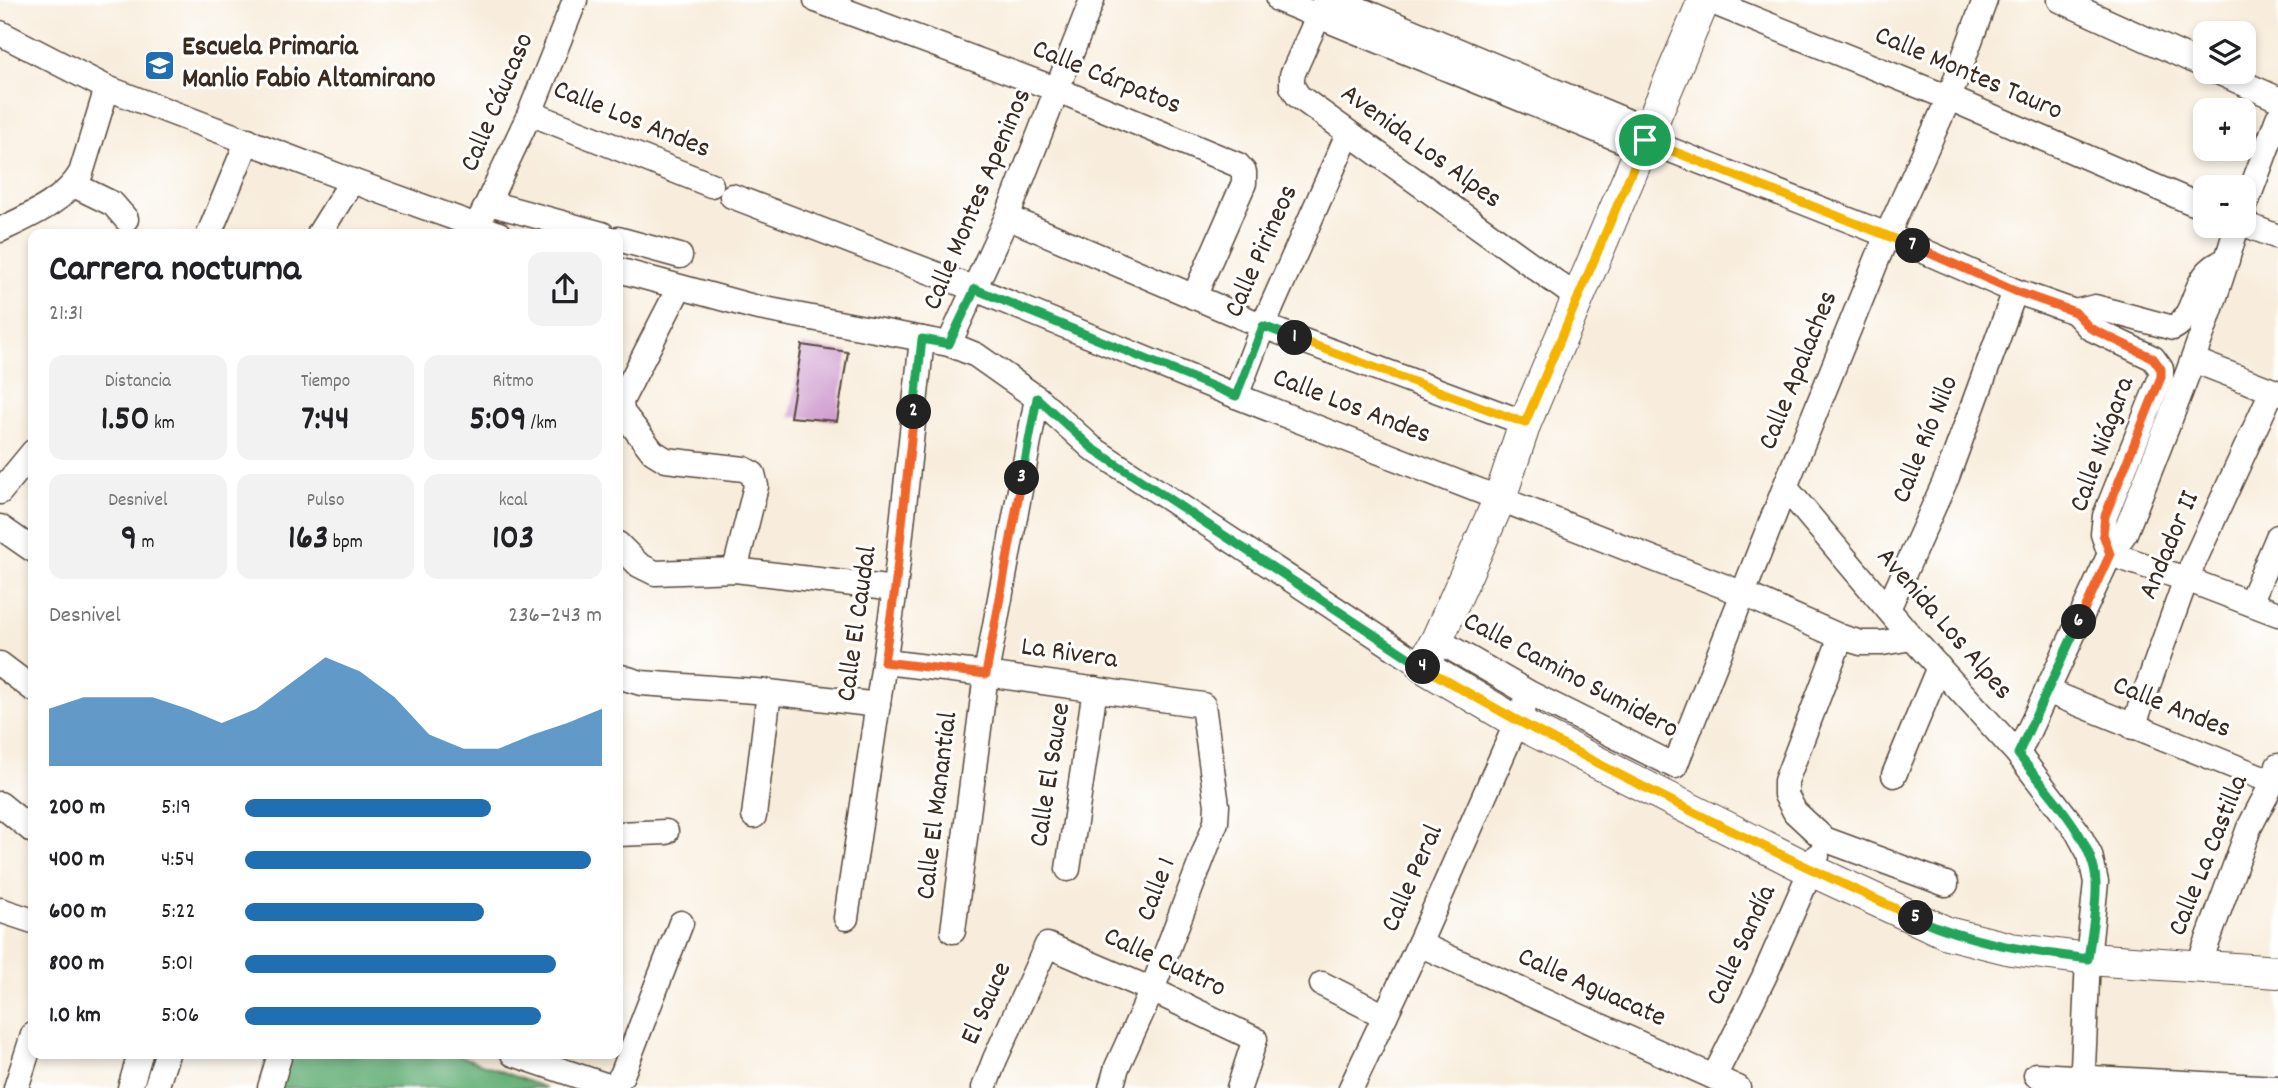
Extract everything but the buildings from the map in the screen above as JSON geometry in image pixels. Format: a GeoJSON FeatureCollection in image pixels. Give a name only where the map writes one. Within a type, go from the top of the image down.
{"type":"FeatureCollection","features":[{"type":"Feature","properties":{"kind":"main road"},"geometry":{"type":"LineString","coordinates":[[1705,0],[1525,423],[1500,498],[1429,653],[1811,870],[1947,933],[2011,949],[2088,959],[2278,972]]}},
{"type":"Feature","properties":{"kind":"street","name":"Calle Cáucaso"},"geometry":{"type":"LineString","coordinates":[[484,229],[489,203],[530,113],[575,0]]}},
{"type":"Feature","properties":{"kind":"street","name":"Calle Cárpatos"},"geometry":{"type":"LineString","coordinates":[[816,0],[1058,90],[1238,165],[1244,172],[1244,183],[1194,297]]}},
{"type":"Feature","properties":{"kind":"street","name":"Calle Montes Apeninos"},"geometry":{"type":"LineString","coordinates":[[949,344],[1007,217],[1091,0]]}},
{"type":"Feature","properties":{"kind":"street"},"geometry":{"type":"LineString","coordinates":[[1279,0],[1327,5],[1629,122],[1645,140],[1888,235],[2015,291],[2075,312],[2095,307],[2173,328],[2179,324],[2207,271],[2227,260]]}},
{"type":"Feature","properties":{"kind":"street","name":"Calle Montes Tauro"},"geometry":{"type":"LineString","coordinates":[[1705,0],[1949,98],[2193,203]]}},
{"type":"Feature","properties":{"kind":"street","name":"Calle Apalaches"},"geometry":{"type":"LineString","coordinates":[[1675,766],[1888,235],[1949,98],[1985,0]]}},
{"type":"Feature","properties":{"kind":"street"},"geometry":{"type":"LineString","coordinates":[[2060,0],[2193,61]]}},
{"type":"Feature","properties":{"kind":"street","name":"Avenida Los Alpes"},"geometry":{"type":"LineString","coordinates":[[1327,5],[1292,75],[1298,96],[1578,299]]}},
{"type":"Feature","properties":{"kind":"street"},"geometry":{"type":"LineString","coordinates":[[0,33],[107,88],[475,229]]}},
{"type":"Feature","properties":{"kind":"street"},"geometry":{"type":"LineString","coordinates":[[2245,84],[2278,99]]}},
{"type":"Feature","properties":{"kind":"street"},"geometry":{"type":"LineString","coordinates":[[0,230],[64,195],[74,185],[81,173],[107,88]]}},
{"type":"Feature","properties":{"kind":"street","name":"Calle Los Andes"},"geometry":{"type":"LineString","coordinates":[[530,113],[975,289],[1236,396],[1744,594],[1841,637],[1861,643],[1912,638]]}},
{"type":"Feature","properties":{"kind":"street"},"geometry":{"type":"LineString","coordinates":[[2256,177],[2278,118]]}},
{"type":"Feature","properties":{"kind":"street","name":"Calle Pirineos"},"geometry":{"type":"LineString","coordinates":[[1236,396],[1263,326],[1348,134]]}},
{"type":"Feature","properties":{"kind":"street"},"geometry":{"type":"LineString","coordinates":[[211,229],[248,140]]}},
{"type":"Feature","properties":{"kind":"street"},"geometry":{"type":"LineString","coordinates":[[322,229],[352,181]]}},
{"type":"Feature","properties":{"kind":"street"},"geometry":{"type":"LineString","coordinates":[[74,185],[113,204],[126,219]]}},
{"type":"Feature","properties":{"kind":"street"},"geometry":{"type":"LineString","coordinates":[[489,203],[584,229]]}},
{"type":"Feature","properties":{"kind":"street","name":"Calle Los Andes"},"geometry":{"type":"LineString","coordinates":[[1007,217],[1263,326],[1525,423]]}},
{"type":"Feature","properties":{"kind":"street"},"geometry":{"type":"LineString","coordinates":[[2256,229],[2278,237]]}},
{"type":"Feature","properties":{"kind":"street","name":"Calle Niágara"},"geometry":{"type":"LineString","coordinates":[[2018,754],[2110,554],[2125,533],[2193,360],[2233,238]]}},
{"type":"Feature","properties":{"kind":"street"},"geometry":{"type":"LineString","coordinates":[[623,240],[680,256]]}},
{"type":"Feature","properties":{"kind":"street"},"geometry":{"type":"LineString","coordinates":[[623,271],[754,307],[949,344],[976,355],[1037,398],[1092,448],[1429,653]]}},
{"type":"Feature","properties":{"kind":"street"},"geometry":{"type":"LineString","coordinates":[[623,397],[679,288]]}},
{"type":"Feature","properties":{"kind":"street","name":"Calle Río Nilo"},"geometry":{"type":"LineString","coordinates":[[1888,609],[1947,477],[2015,291]]}},
{"type":"Feature","properties":{"kind":"street","name":"Calle Niágara"},"geometry":{"type":"LineString","coordinates":[[2075,312],[2090,328],[2153,358],[2161,369],[2161,377],[2105,516],[2103,534],[2110,554]]}},
{"type":"Feature","properties":{"kind":"street","name":"Calle El Caudal"},"geometry":{"type":"LineString","coordinates":[[846,918],[895,589],[922,339]]}},
{"type":"Feature","properties":{"kind":"street"},"geometry":{"type":"LineString","coordinates":[[2193,360],[2275,392]]}},
{"type":"Feature","properties":{"kind":"street","name":"Andador II"},"geometry":{"type":"LineString","coordinates":[[2133,727],[2186,579],[2275,392]]}},
{"type":"Feature","properties":{"kind":"street","name":"Calle El Manantial"},"geometry":{"type":"LineString","coordinates":[[953,931],[986,674],[1037,398]]}},
{"type":"Feature","properties":{"kind":"street"},"geometry":{"type":"LineString","coordinates":[[623,413],[653,452],[666,460],[744,469],[753,474],[756,485],[735,570]]}},
{"type":"Feature","properties":{"kind":"street"},"geometry":{"type":"LineString","coordinates":[[0,492],[28,458]]}},
{"type":"Feature","properties":{"kind":"street","name":"Avenida Los Alpes"},"geometry":{"type":"LineString","coordinates":[[1785,487],[1912,638],[2018,754],[2077,831],[2090,855],[2096,882],[2088,959],[2082,1083]]}},
{"type":"Feature","properties":{"kind":"street"},"geometry":{"type":"LineString","coordinates":[[0,527],[28,547]]}},
{"type":"Feature","properties":{"kind":"street"},"geometry":{"type":"LineString","coordinates":[[2250,603],[2278,537]]}},
{"type":"Feature","properties":{"kind":"street"},"geometry":{"type":"LineString","coordinates":[[623,549],[639,565],[655,573],[735,570],[895,589]]}},
{"type":"Feature","properties":{"kind":"street"},"geometry":{"type":"LineString","coordinates":[[2110,554],[2278,614]]}},
{"type":"Feature","properties":{"kind":"street"},"geometry":{"type":"LineString","coordinates":[[1841,637],[1786,781],[1786,795],[1800,820],[1824,839],[1946,884]]}},
{"type":"Feature","properties":{"kind":"street","name":"La Rivera"},"geometry":{"type":"LineString","coordinates":[[884,662],[1203,705]]}},
{"type":"Feature","properties":{"kind":"street"},"geometry":{"type":"LineString","coordinates":[[0,664],[28,685]]}},
{"type":"Feature","properties":{"kind":"street"},"geometry":{"type":"LineString","coordinates":[[1894,775],[1939,667]]}},
{"type":"Feature","properties":{"kind":"street"},"geometry":{"type":"LineString","coordinates":[[623,678],[641,683],[769,692],[878,705]]}},
{"type":"Feature","properties":{"kind":"street","name":"Calle El Sauce"},"geometry":{"type":"LineString","coordinates":[[1068,869],[1095,689]]}},
{"type":"Feature","properties":{"kind":"street","name":"Calle Andes"},"geometry":{"type":"LineString","coordinates":[[2047,691],[2133,727],[2276,774]]}},
{"type":"Feature","properties":{"kind":"street"},"geometry":{"type":"LineString","coordinates":[[754,816],[769,692]]}},
{"type":"Feature","properties":{"kind":"street","name":"Calle 1"},"geometry":{"type":"LineString","coordinates":[[1111,1088],[1117,1067],[1152,990],[1216,821],[1217,805],[1203,705]]}},
{"type":"Feature","properties":{"kind":"street","name":"Calle Camino Sumidero"},"geometry":{"type":"LineString","coordinates":[[1523,708],[1675,766]]}},
{"type":"Feature","properties":{"kind":"street","name":"Calle Peral"},"geometry":{"type":"LineString","coordinates":[[1351,1088],[1419,944],[1523,708]]}},
{"type":"Feature","properties":{"kind":"street","name":"Calle La Castilla"},"geometry":{"type":"LineString","coordinates":[[2198,967],[2249,828],[2276,774]]}},
{"type":"Feature","properties":{"kind":"street"},"geometry":{"type":"LineString","coordinates":[[0,804],[28,827]]}},
{"type":"Feature","properties":{"kind":"street"},"geometry":{"type":"LineString","coordinates":[[623,834],[666,832]]}},
{"type":"Feature","properties":{"kind":"street","name":"Calle Sandía"},"geometry":{"type":"LineString","coordinates":[[1714,1077],[1764,977],[1824,839]]}},
{"type":"Feature","properties":{"kind":"street"},"geometry":{"type":"LineString","coordinates":[[0,910],[28,919]]}},
{"type":"Feature","properties":{"kind":"street"},"geometry":{"type":"LineString","coordinates":[[528,1059],[605,1085],[615,1084],[622,1075],[681,923]]}},
{"type":"Feature","properties":{"kind":"street","name":"Calle Aguacate"},"geometry":{"type":"LineString","coordinates":[[1419,944],[1738,1088]]}},
{"type":"Feature","properties":{"kind":"street","name":"Calle Cuatro"},"geometry":{"type":"LineString","coordinates":[[1048,945],[1255,1039],[1239,1088]]}},
{"type":"Feature","properties":{"kind":"street","name":"El Sauce"},"geometry":{"type":"LineString","coordinates":[[984,1088],[1048,945]]}},
{"type":"Feature","properties":{"kind":"street"},"geometry":{"type":"LineString","coordinates":[[1322,985],[1385,1016]]}},
{"type":"Feature","properties":{"kind":"street"},"geometry":{"type":"LineString","coordinates":[[16,1088],[28,1051]]}},
{"type":"Feature","properties":{"kind":"street"},"geometry":{"type":"LineString","coordinates":[[130,1088],[139,1059]]}},
{"type":"Feature","properties":{"kind":"street"},"geometry":{"type":"LineString","coordinates":[[156,1088],[165,1059]]}},
{"type":"Feature","properties":{"kind":"street"},"geometry":{"type":"LineString","coordinates":[[270,1088],[279,1059]]}},
{"type":"Feature","properties":{"kind":"street"},"geometry":{"type":"LineString","coordinates":[[2036,1075],[2082,1083],[2278,1088]]}},
{"type":"Feature","properties":{"kind":"green space"},"geometry":{"type":"Polygon","coordinates":[[[285,1059],[468,1059],[546,1088],[276,1088],[285,1059]]]}},
{"type":"Feature","properties":{"kind":"place","name":"Escuela Primaria Manlio Fabio Altamirano"},"geometry":{"type":"Point","coordinates":[159,65]}},
{"type":"Feature","properties":{"kind":"route"},"geometry":{"type":"LineString","coordinates":[[1645,140],[1888,235],[2015,291],[2075,312],[2090,328],[2153,358],[2158,363],[2161,377],[2105,516],[2103,534],[2110,554],[2018,754],[2077,831],[2090,855],[2096,882],[2088,959],[2011,949],[1947,933],[1811,870],[1517,722],[1422,667],[1092,448],[1037,398],[986,674],[884,662],[895,589],[922,339],[949,344],[975,289],[1236,396],[1263,326],[1525,423],[1645,140]]}}]}
